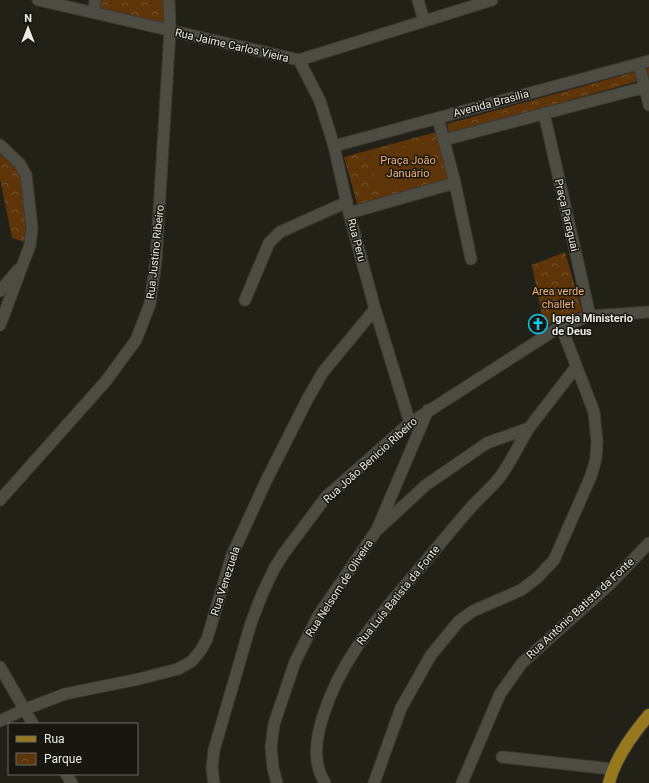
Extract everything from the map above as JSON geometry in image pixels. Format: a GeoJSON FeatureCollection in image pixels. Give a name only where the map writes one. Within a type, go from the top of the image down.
{"type":"FeatureCollection","features":[{"type":"Feature","properties":{"kind":"main road"},"geometry":{"type":"LineString","coordinates":[[609,783],[612,769],[635,731],[649,715]]}},
{"type":"Feature","properties":{"kind":"street","name":"Rua Jaime Carlos Vieira"},"geometry":{"type":"LineString","coordinates":[[43,0],[170,31],[299,60],[492,0]]}},
{"type":"Feature","properties":{"kind":"street"},"geometry":{"type":"LineString","coordinates":[[94,12],[95,0]]}},
{"type":"Feature","properties":{"kind":"street","name":"Rua Justino Ribeiro"},"geometry":{"type":"LineString","coordinates":[[0,500],[106,381],[136,340],[150,304],[156,260],[170,31],[169,0]]}},
{"type":"Feature","properties":{"kind":"street"},"geometry":{"type":"LineString","coordinates":[[418,0],[424,21]]}},
{"type":"Feature","properties":{"kind":"street","name":"Rua Peru"},"geometry":{"type":"LineString","coordinates":[[299,60],[320,102],[334,146],[348,208],[375,309],[410,422]]}},
{"type":"Feature","properties":{"kind":"street"},"geometry":{"type":"LineString","coordinates":[[644,62],[649,106]]}},
{"type":"Feature","properties":{"kind":"street","name":"Avenida Brasilia"},"geometry":{"type":"LineString","coordinates":[[334,146],[644,62]]}},
{"type":"Feature","properties":{"kind":"street"},"geometry":{"type":"LineString","coordinates":[[444,140],[647,86]]}},
{"type":"Feature","properties":{"kind":"street","name":"Praça Paraguai"},"geometry":{"type":"LineString","coordinates":[[544,113],[590,316]]}},
{"type":"Feature","properties":{"kind":"street"},"geometry":{"type":"LineString","coordinates":[[438,118],[455,183],[471,259]]}},
{"type":"Feature","properties":{"kind":"street"},"geometry":{"type":"LineString","coordinates":[[0,145],[20,164],[26,175],[32,228],[30,245],[0,325]]}},
{"type":"Feature","properties":{"kind":"street"},"geometry":{"type":"LineString","coordinates":[[245,300],[269,243],[280,232],[348,208],[455,183]]}},
{"type":"Feature","properties":{"kind":"street"},"geometry":{"type":"LineString","coordinates":[[0,291],[23,265]]}},
{"type":"Feature","properties":{"kind":"street","name":"Rua Venezuela"},"geometry":{"type":"LineString","coordinates":[[0,721],[23,710],[65,694],[139,679],[178,669],[192,661],[202,650],[207,639],[232,555],[267,479],[308,398],[323,372],[375,309]]}},
{"type":"Feature","properties":{"kind":"street","name":"Rua João Benicio Ribeiro"},"geometry":{"type":"LineString","coordinates":[[214,783],[212,759],[251,623],[274,569],[326,497],[410,422],[561,326],[590,316],[649,312]]}},
{"type":"Feature","properties":{"kind":"street"},"geometry":{"type":"LineString","coordinates":[[374,783],[401,708],[431,655],[458,621],[474,611],[521,590],[537,578],[554,560],[591,476],[597,447],[594,412],[561,326]]}},
{"type":"Feature","properties":{"kind":"street"},"geometry":{"type":"LineString","coordinates":[[529,428],[576,367]]}},
{"type":"Feature","properties":{"kind":"street","name":"Rua Nelsom de Oliveira"},"geometry":{"type":"LineString","coordinates":[[277,783],[273,768],[271,747],[274,724],[295,662],[315,622],[376,532],[428,410]]}},
{"type":"Feature","properties":{"kind":"street","name":"Rua Nelsom de Oliveira"},"geometry":{"type":"LineString","coordinates":[[376,532],[426,485],[487,443],[529,428]]}},
{"type":"Feature","properties":{"kind":"street","name":"Rua Luís Batista da Fonte"},"geometry":{"type":"LineString","coordinates":[[325,783],[320,774],[317,763],[316,748],[318,731],[338,675],[366,632],[474,504],[500,477],[529,428]]}},
{"type":"Feature","properties":{"kind":"street","name":"Rua Antônio Batista da Fonte"},"geometry":{"type":"LineString","coordinates":[[462,783],[500,694],[522,663],[609,585],[649,543]]}},
{"type":"Feature","properties":{"kind":"street"},"geometry":{"type":"LineString","coordinates":[[0,667],[23,710],[32,723]]}},
{"type":"Feature","properties":{"kind":"street"},"geometry":{"type":"LineString","coordinates":[[502,757],[612,769]]}},
{"type":"Feature","properties":{"kind":"green space"},"geometry":{"type":"Polygon","coordinates":[[[98,0],[164,0],[165,24],[97,8],[98,0]]]}},
{"type":"Feature","properties":{"kind":"green space"},"geometry":{"type":"Polygon","coordinates":[[[649,68],[649,78],[449,134],[447,124],[649,68]]]}},
{"type":"Feature","properties":{"kind":"green space","name":"Praça João Januário"},"geometry":{"type":"Polygon","coordinates":[[[440,131],[454,181],[358,207],[344,157],[440,131]]]}},
{"type":"Feature","properties":{"kind":"green space"},"geometry":{"type":"Polygon","coordinates":[[[428,140],[439,177],[380,195],[369,158],[428,140]]]}},
{"type":"Feature","properties":{"kind":"green space"},"geometry":{"type":"Polygon","coordinates":[[[0,155],[20,167],[27,243],[12,238],[0,179],[0,155]]]}},
{"type":"Feature","properties":{"kind":"green space","name":"Area verde challet"},"geometry":{"type":"Polygon","coordinates":[[[565,252],[582,311],[544,326],[532,265],[565,252]]]}},
{"type":"Feature","properties":{"kind":"place","name":"Igreja Ministerio de Deus"},"geometry":{"type":"Point","coordinates":[538,324]}}]}
